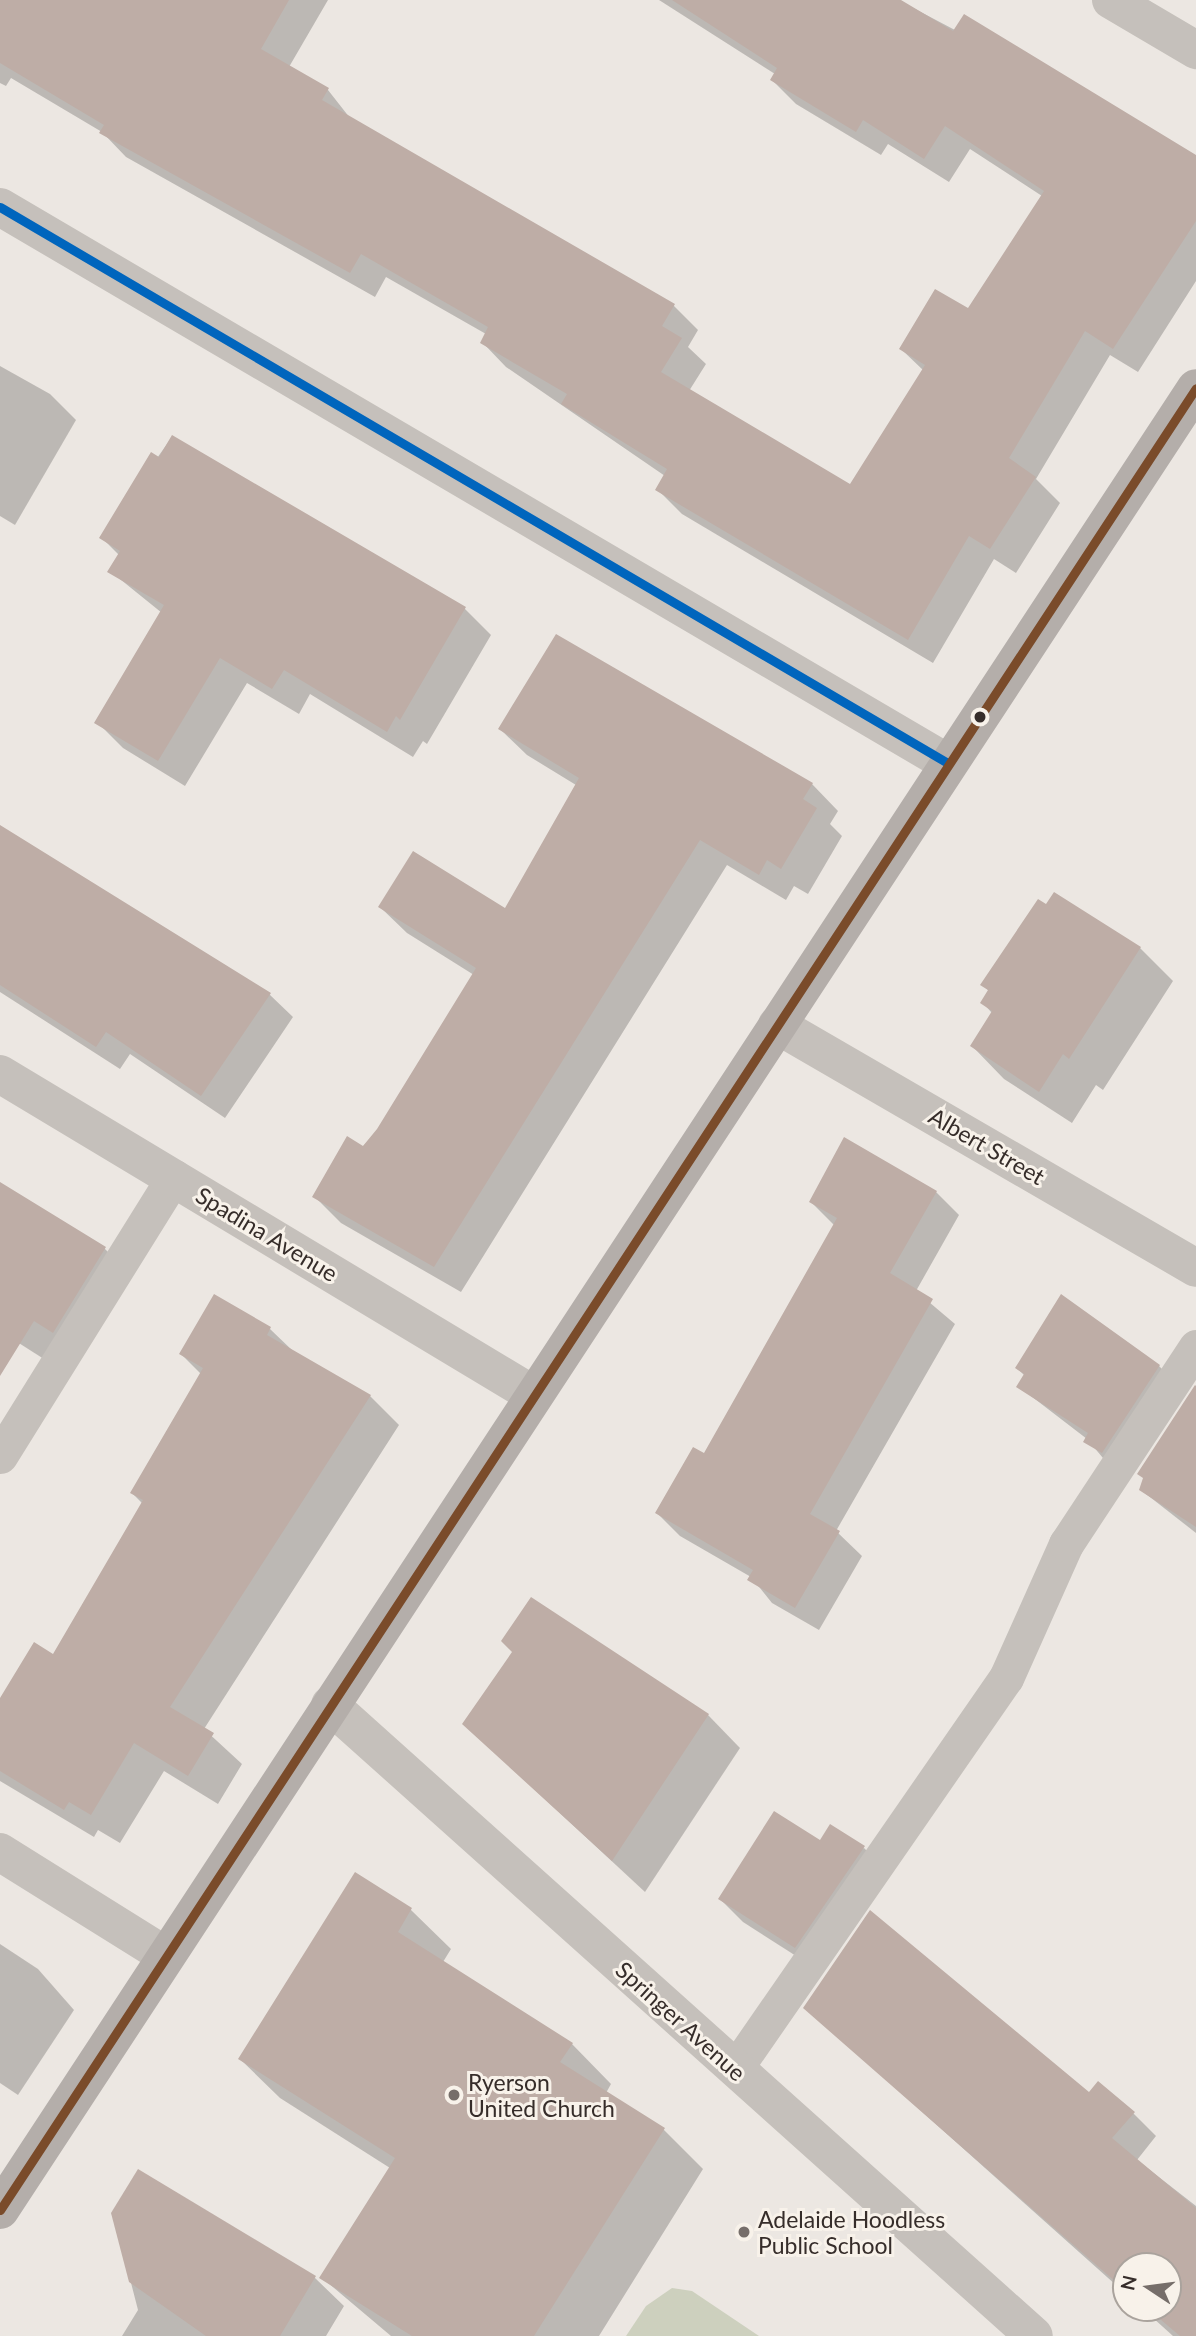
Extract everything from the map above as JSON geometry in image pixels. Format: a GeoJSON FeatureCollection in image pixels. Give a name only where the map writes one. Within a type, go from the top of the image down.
{"type":"FeatureCollection","features":[{"type":"Feature","properties":{"kind":"main road"},"geometry":{"type":"LineString","coordinates":[[0,2210],[163,1954],[534,1395],[946,762],[1193,400]]}},
{"type":"Feature","properties":{"kind":"street"},"geometry":{"type":"LineString","coordinates":[[1111,0],[1196,50]]}},
{"type":"Feature","properties":{"kind":"street"},"geometry":{"type":"LineString","coordinates":[[0,206],[946,762]]}},
{"type":"Feature","properties":{"kind":"street","name":"Albert Street"},"geometry":{"type":"LineString","coordinates":[[777,1025],[1196,1268]]}},
{"type":"Feature","properties":{"kind":"street","name":"Spadina Avenue"},"geometry":{"type":"LineString","coordinates":[[0,1074],[534,1395]]}},
{"type":"Feature","properties":{"kind":"street","name":"Springer Avenue"},"geometry":{"type":"LineString","coordinates":[[330,1704],[1034,2336]]}},
{"type":"Feature","properties":{"kind":"street"},"geometry":{"type":"LineString","coordinates":[[0,1852],[163,1954]]}},
{"type":"Feature","properties":{"kind":"lane"},"geometry":{"type":"LineString","coordinates":[[0,1456],[174,1177]]}},
{"type":"Feature","properties":{"kind":"lane"},"geometry":{"type":"LineString","coordinates":[[734,2069],[1006,1678],[1066,1544],[1196,1347]]}},
{"type":"Feature","properties":{"kind":"green space"},"geometry":{"type":"Polygon","coordinates":[[[672,2288],[692,2291],[759,2336],[626,2336],[646,2306],[672,2288]]]}},
{"type":"Feature","properties":{"kind":"building"},"geometry":{"type":"Polygon","coordinates":[[[0,0],[289,0],[261,49],[329,88],[322,100],[675,304],[662,326],[682,338],[661,372],[850,484],[925,365],[899,349],[935,289],[968,308],[1044,191],[945,126],[924,159],[863,120],[856,132],[770,80],[777,68],[672,0],[901,0],[953,31],[964,14],[1196,155],[1196,221],[1113,349],[1085,331],[1009,458],[1036,477],[990,549],[969,536],[908,640],[655,490],[667,469],[561,404],[567,394],[480,343],[488,327],[361,254],[350,273],[99,133],[104,125],[0,63],[0,0]]]}},
{"type":"Feature","properties":{"kind":"building"},"geometry":{"type":"Polygon","coordinates":[[[172,435],[466,607],[400,720],[396,716],[387,732],[284,670],[272,689],[220,658],[158,761],[94,723],[164,605],[107,572],[120,551],[99,538],[151,452],[159,457],[172,435]]]}},
{"type":"Feature","properties":{"kind":"building"},"geometry":{"type":"Polygon","coordinates":[[[556,634],[813,783],[803,799],[817,808],[781,869],[767,860],[759,875],[700,840],[434,1267],[312,1197],[347,1136],[363,1146],[377,1129],[476,968],[378,907],[413,851],[505,908],[579,778],[498,729],[556,634]]]}},
{"type":"Feature","properties":{"kind":"building"},"geometry":{"type":"Polygon","coordinates":[[[0,825],[271,993],[201,1096],[106,1032],[96,1047],[0,985],[0,825]]]}},
{"type":"Feature","properties":{"kind":"building"},"geometry":{"type":"Polygon","coordinates":[[[1054,892],[1141,947],[1069,1059],[1063,1054],[1039,1092],[970,1046],[992,1011],[980,1003],[988,990],[980,985],[1038,899],[1046,904],[1054,892]]]}},
{"type":"Feature","properties":{"kind":"building"},"geometry":{"type":"Polygon","coordinates":[[[844,1137],[937,1191],[890,1273],[933,1299],[810,1514],[840,1531],[795,1608],[747,1580],[753,1570],[655,1513],[693,1447],[704,1453],[837,1218],[809,1202],[844,1137]]]}},
{"type":"Feature","properties":{"kind":"building"},"geometry":{"type":"Polygon","coordinates":[[[0,1182],[106,1247],[53,1333],[34,1321],[0,1376],[0,1182]]]}},
{"type":"Feature","properties":{"kind":"building"},"geometry":{"type":"Polygon","coordinates":[[[214,1294],[271,1327],[267,1335],[371,1395],[170,1707],[214,1733],[188,1776],[134,1743],[91,1815],[69,1802],[64,1810],[0,1771],[0,1698],[34,1642],[53,1654],[143,1500],[130,1493],[203,1368],[179,1354],[214,1294]]]}},
{"type":"Feature","properties":{"kind":"building"},"geometry":{"type":"Polygon","coordinates":[[[1061,1294],[1160,1365],[1102,1453],[1083,1442],[1088,1433],[1016,1387],[1024,1374],[1015,1368],[1061,1294]]]}},
{"type":"Feature","properties":{"kind":"building"},"geometry":{"type":"Polygon","coordinates":[[[1195,1385],[1196,1527],[1139,1490],[1143,1478],[1137,1474],[1195,1385]]]}},
{"type":"Feature","properties":{"kind":"building"},"geometry":{"type":"Polygon","coordinates":[[[531,1597],[709,1714],[612,1861],[462,1724],[512,1652],[501,1641],[531,1597]]]}},
{"type":"Feature","properties":{"kind":"building"},"geometry":{"type":"Polygon","coordinates":[[[774,1811],[820,1840],[830,1824],[865,1846],[795,1948],[718,1899],[774,1811]]]}},
{"type":"Feature","properties":{"kind":"building","name":"Ryerson United Church"},"geometry":{"type":"Polygon","coordinates":[[[355,1872],[412,1908],[398,1932],[573,2043],[560,2062],[665,2128],[534,2336],[412,2336],[319,2278],[395,2158],[238,2059],[355,1872]]]}},
{"type":"Feature","properties":{"kind":"building"},"geometry":{"type":"Polygon","coordinates":[[[870,1910],[1089,2092],[1098,2081],[1135,2112],[1112,2138],[1196,2208],[1196,2336],[1180,2336],[1164,2322],[1182,2322],[1182,2252],[1112,2252],[1112,2279],[803,2008],[870,1910]]]}},
{"type":"Feature","properties":{"kind":"building"},"geometry":{"type":"Polygon","coordinates":[[[138,2169],[316,2276],[280,2336],[206,2336],[129,2282],[111,2213],[138,2169]]]}},
{"type":"Feature","properties":{"kind":"transit line"},"geometry":{"type":"LineString","coordinates":[[0,207],[946,762]]}},
{"type":"Feature","properties":{"kind":"transit line"},"geometry":{"type":"LineString","coordinates":[[0,2210],[1196,388]]}},
{"type":"Feature","properties":{"kind":"place","name":"Ryerson United Church"},"geometry":{"type":"Point","coordinates":[454,2095]}},
{"type":"Feature","properties":{"kind":"place","name":"Adelaide Hoodless Public School"},"geometry":{"type":"Point","coordinates":[744,2232]}}]}
